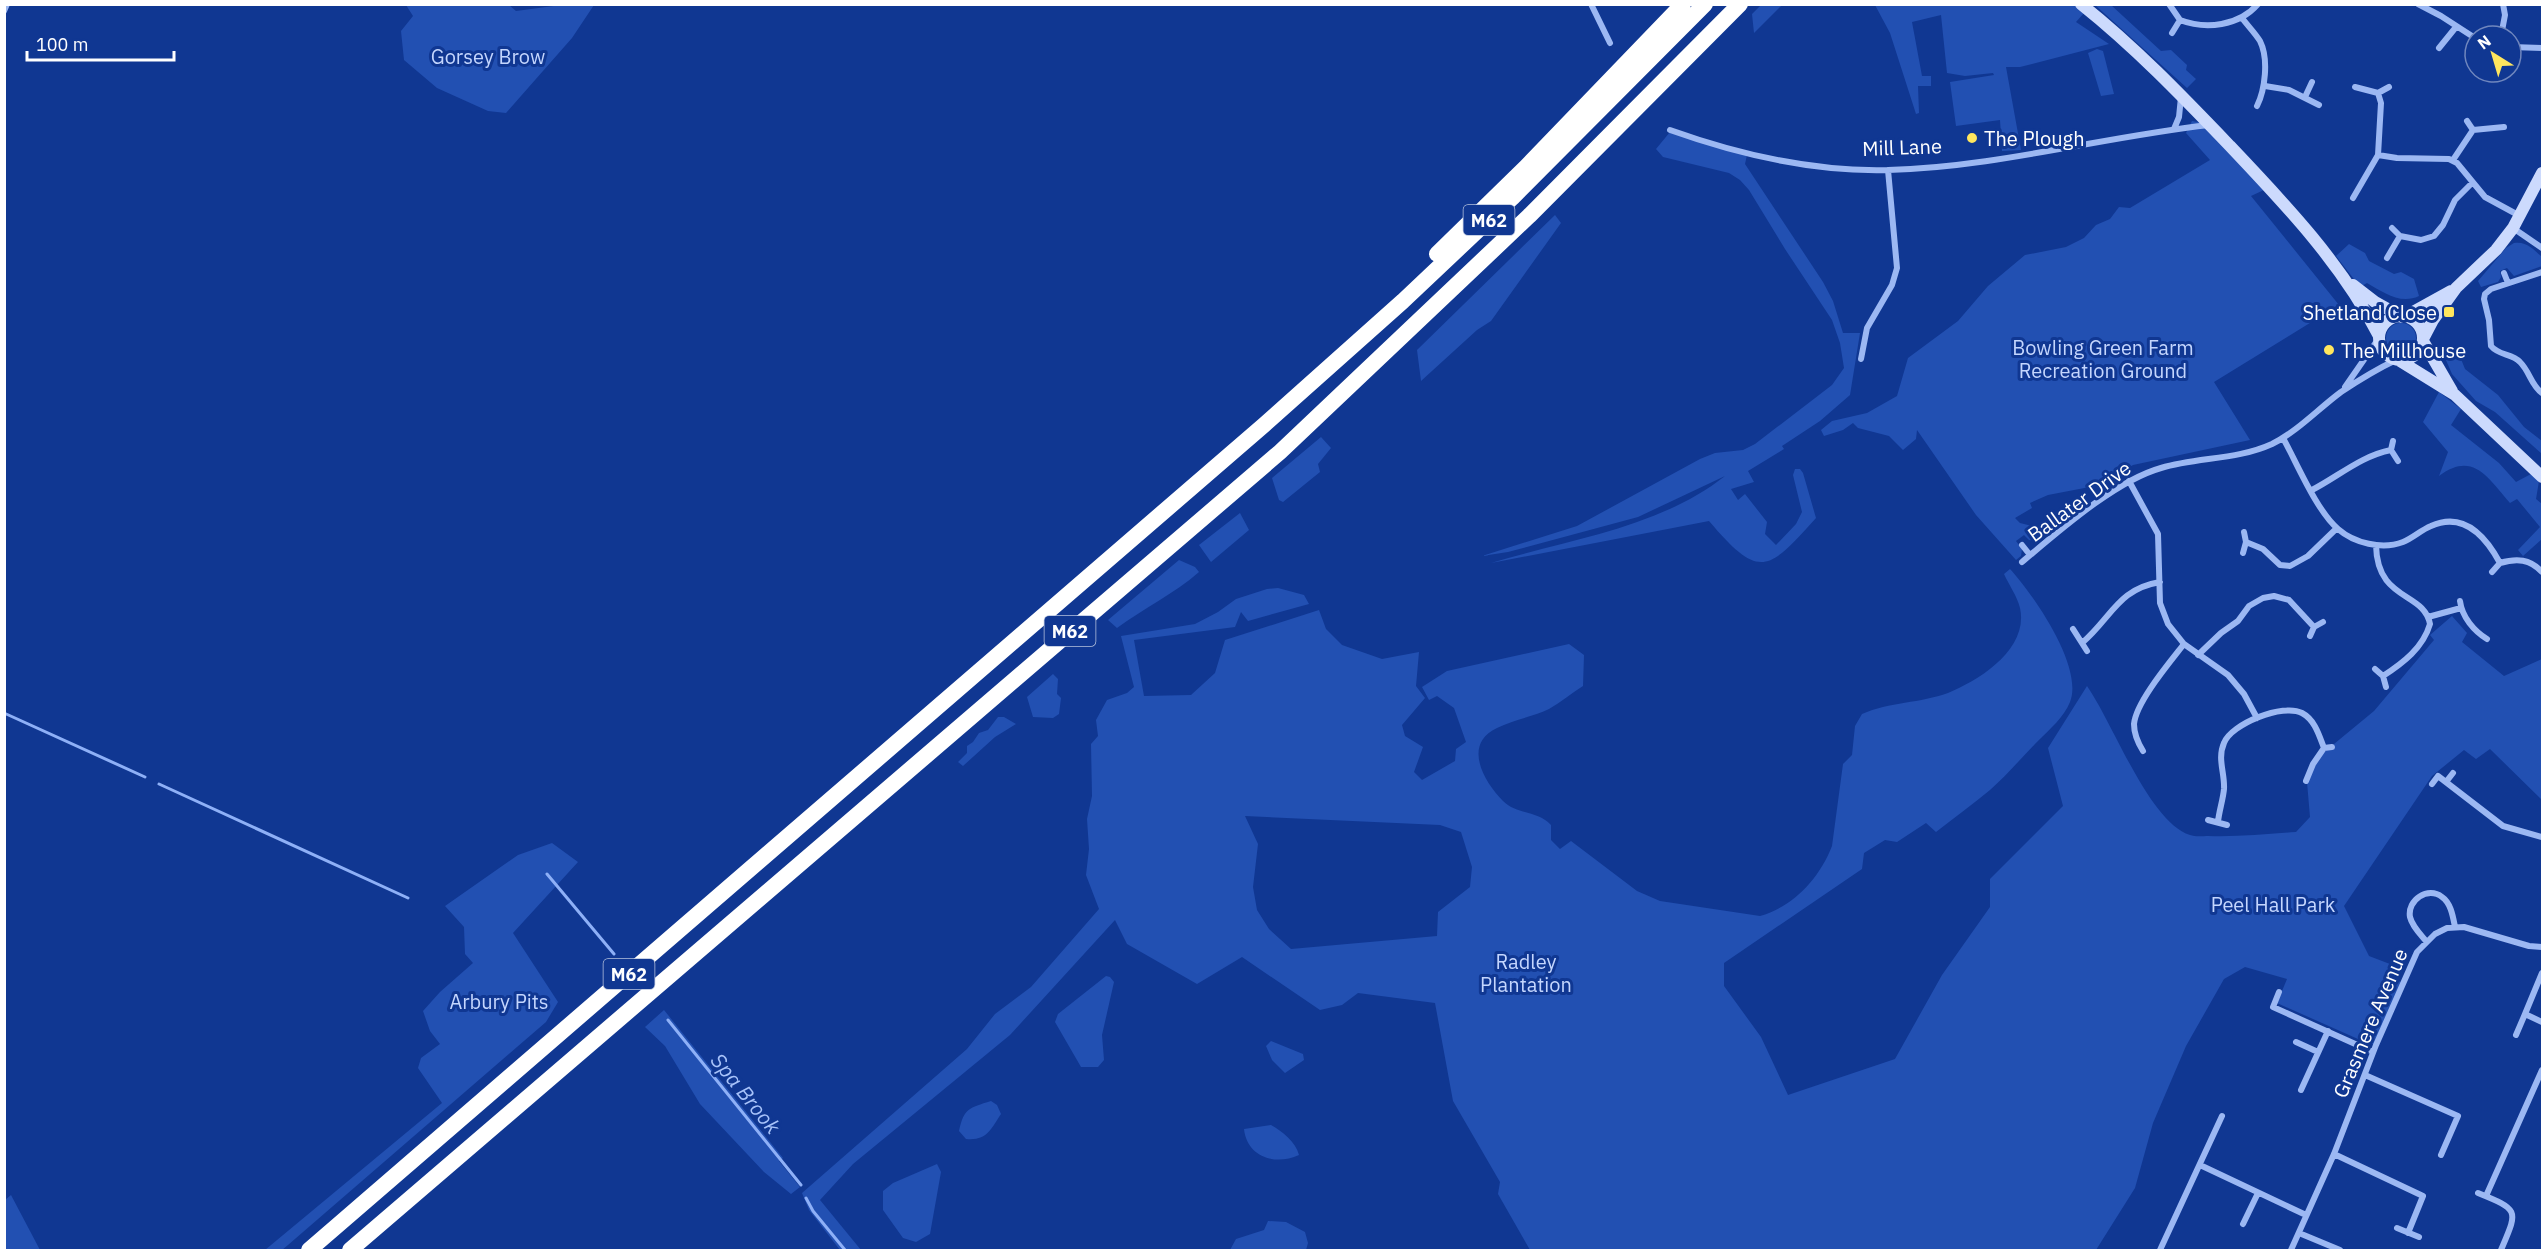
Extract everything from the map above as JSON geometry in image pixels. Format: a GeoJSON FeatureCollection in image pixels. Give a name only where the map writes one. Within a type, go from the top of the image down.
{"type":"FeatureCollection","features":[{"type":"Feature","properties":{"kind":"highway"},"geometry":{"type":"LineString","coordinates":[[1264,426],[1525,168],[1683,4]]}},
{"type":"Feature","properties":{"kind":"highway","name":"M62"},"geometry":{"type":"LineString","coordinates":[[307,1251],[1264,426],[1403,301],[1512,198],[1705,4]]}},
{"type":"Feature","properties":{"kind":"highway","name":"M62"},"geometry":{"type":"LineString","coordinates":[[351,1251],[1280,452],[1529,216],[1740,4]]}},
{"type":"Feature","properties":{"kind":"street"},"geometry":{"type":"LineString","coordinates":[[4,11],[7,4]]}},
{"type":"Feature","properties":{"kind":"street"},"geometry":{"type":"LineString","coordinates":[[1591,4],[1610,43]]}},
{"type":"Feature","properties":{"kind":"street"},"geometry":{"type":"LineString","coordinates":[[2081,4],[2138,53],[2181,96],[2285,206],[2348,280],[2375,302],[2416,322],[2423,340],[2455,395]]}},
{"type":"Feature","properties":{"kind":"street"},"geometry":{"type":"LineString","coordinates":[[2169,4],[2180,20],[2208,24],[2228,23],[2242,18],[2258,4]]}},
{"type":"Feature","properties":{"kind":"street"},"geometry":{"type":"LineString","coordinates":[[2503,4],[2505,15],[2503,24]]}},
{"type":"Feature","properties":{"kind":"street"},"geometry":{"type":"LineString","coordinates":[[2420,5],[2463,31]]}},
{"type":"Feature","properties":{"kind":"street"},"geometry":{"type":"LineString","coordinates":[[2242,18],[2261,44],[2265,86],[2257,106]]}},
{"type":"Feature","properties":{"kind":"street"},"geometry":{"type":"LineString","coordinates":[[2172,33],[2180,20]]}},
{"type":"Feature","properties":{"kind":"street"},"geometry":{"type":"LineString","coordinates":[[2439,48],[2456,27]]}},
{"type":"Feature","properties":{"kind":"street"},"geometry":{"type":"LineString","coordinates":[[2523,47],[2542,48]]}},
{"type":"Feature","properties":{"kind":"street"},"geometry":{"type":"LineString","coordinates":[[2306,98],[2312,82]]}},
{"type":"Feature","properties":{"kind":"street"},"geometry":{"type":"LineString","coordinates":[[2265,86],[2289,90],[2319,105]]}},
{"type":"Feature","properties":{"kind":"street"},"geometry":{"type":"LineString","coordinates":[[2355,87],[2378,93],[2389,87]]}},
{"type":"Feature","properties":{"kind":"street"},"geometry":{"type":"LineString","coordinates":[[2353,198],[2378,155],[2381,103],[2378,93]]}},
{"type":"Feature","properties":{"kind":"street"},"geometry":{"type":"LineString","coordinates":[[2174,129],[2179,117],[2181,96]]}},
{"type":"Feature","properties":{"kind":"street"},"geometry":{"type":"LineString","coordinates":[[2468,121],[2473,130]]}},
{"type":"Feature","properties":{"kind":"street","name":"Mill Lane"},"geometry":{"type":"LineString","coordinates":[[1670,130],[1715,147],[1777,161],[1828,168],[1888,170],[1992,161],[2209,125]]}},
{"type":"Feature","properties":{"kind":"street"},"geometry":{"type":"LineString","coordinates":[[2473,130],[2505,127]]}},
{"type":"Feature","properties":{"kind":"street"},"geometry":{"type":"LineString","coordinates":[[2453,160],[2473,130]]}},
{"type":"Feature","properties":{"kind":"street"},"geometry":{"type":"LineString","coordinates":[[2378,155],[2453,160],[2490,201],[2520,216]]}},
{"type":"Feature","properties":{"kind":"street"},"geometry":{"type":"LineString","coordinates":[[1861,359],[1867,328],[1889,292],[1897,268],[1888,170]]}},
{"type":"Feature","properties":{"kind":"street"},"geometry":{"type":"LineString","coordinates":[[2398,360],[2418,353],[2433,320],[2456,288],[2496,250],[2513,228],[2542,173]]}},
{"type":"Feature","properties":{"kind":"street"},"geometry":{"type":"LineString","coordinates":[[2392,228],[2400,236],[2421,240],[2434,236],[2443,225],[2455,200],[2472,183]]}},
{"type":"Feature","properties":{"kind":"street"},"geometry":{"type":"LineString","coordinates":[[2513,228],[2542,248]]}},
{"type":"Feature","properties":{"kind":"street"},"geometry":{"type":"LineString","coordinates":[[2387,258],[2400,236]]}},
{"type":"Feature","properties":{"kind":"street"},"geometry":{"type":"LineString","coordinates":[[2542,272],[2491,289],[2484,297],[2489,320],[2490,343],[2499,353],[2519,361],[2535,387],[2542,393]]}},
{"type":"Feature","properties":{"kind":"street"},"geometry":{"type":"LineString","coordinates":[[2504,273],[2508,283]]}},
{"type":"Feature","properties":{"kind":"street"},"geometry":{"type":"LineString","coordinates":[[2348,280],[2379,337],[2382,350],[2455,395],[2542,477]]}},
{"type":"Feature","properties":{"kind":"street"},"geometry":{"type":"LineString","coordinates":[[2379,337],[2381,330],[2389,320],[2403,317],[2456,288]]}},
{"type":"Feature","properties":{"kind":"street","name":"Ballater Drive"},"geometry":{"type":"LineString","coordinates":[[2341,393],[2379,337]]}},
{"type":"Feature","properties":{"kind":"street","name":"Ballater Drive"},"geometry":{"type":"LineString","coordinates":[[2022,562],[2129,481],[2147,472],[2174,464],[2247,453],[2283,438],[2369,374],[2398,360]]}},
{"type":"Feature","properties":{"kind":"street"},"geometry":{"type":"LineString","coordinates":[[2283,438],[2326,516],[2337,528],[2358,540],[2376,544],[2397,544],[2432,525],[2456,523],[2472,529],[2485,538],[2500,563]]}},
{"type":"Feature","properties":{"kind":"street"},"geometry":{"type":"LineString","coordinates":[[2393,441],[2391,450],[2398,461]]}},
{"type":"Feature","properties":{"kind":"street"},"geometry":{"type":"LineString","coordinates":[[2312,490],[2339,476],[2363,459],[2391,450]]}},
{"type":"Feature","properties":{"kind":"street"},"geometry":{"type":"LineString","coordinates":[[2129,481],[2158,534],[2163,613],[2172,631],[2184,644],[2228,675],[2244,694],[2257,718]]}},
{"type":"Feature","properties":{"kind":"street"},"geometry":{"type":"LineString","coordinates":[[2246,542],[2264,549],[2280,565],[2290,566],[2308,556],[2337,528]]}},
{"type":"Feature","properties":{"kind":"street"},"geometry":{"type":"LineString","coordinates":[[2243,553],[2246,542],[2244,532]]}},
{"type":"Feature","properties":{"kind":"street","name":"Ballater Drive"},"geometry":{"type":"LineString","coordinates":[[2022,544],[2030,555]]}},
{"type":"Feature","properties":{"kind":"street"},"geometry":{"type":"LineString","coordinates":[[2376,544],[2378,564],[2384,578],[2394,589],[2419,606],[2428,617],[2428,630],[2418,647],[2401,664],[2383,676]]}},
{"type":"Feature","properties":{"kind":"street"},"geometry":{"type":"LineString","coordinates":[[2492,572],[2500,563],[2513,560],[2526,561],[2542,572]]}},
{"type":"Feature","properties":{"kind":"street"},"geometry":{"type":"LineString","coordinates":[[2082,643],[2095,631],[2118,602],[2134,589],[2160,582]]}},
{"type":"Feature","properties":{"kind":"street"},"geometry":{"type":"LineString","coordinates":[[2198,655],[2221,633],[2238,621],[2249,606],[2263,598],[2274,596],[2289,600],[2314,627]]}},
{"type":"Feature","properties":{"kind":"street"},"geometry":{"type":"LineString","coordinates":[[2428,617],[2461,604],[2474,629],[2487,639]]}},
{"type":"Feature","properties":{"kind":"street"},"geometry":{"type":"LineString","coordinates":[[2310,636],[2314,627],[2323,622]]}},
{"type":"Feature","properties":{"kind":"street"},"geometry":{"type":"LineString","coordinates":[[2073,629],[2087,651]]}},
{"type":"Feature","properties":{"kind":"street"},"geometry":{"type":"LineString","coordinates":[[2143,751],[2134,726],[2136,714],[2159,677],[2184,644]]}},
{"type":"Feature","properties":{"kind":"street"},"geometry":{"type":"LineString","coordinates":[[2375,669],[2383,676],[2386,687]]}},
{"type":"Feature","properties":{"kind":"street"},"geometry":{"type":"LineString","coordinates":[[2218,822],[2224,788],[2221,759],[2223,744],[2231,732],[2257,718],[2278,711],[2299,712],[2313,724],[2328,748],[2313,764],[2307,781]]}},
{"type":"Feature","properties":{"kind":"street"},"geometry":{"type":"LineString","coordinates":[[2446,782],[2454,773]]}},
{"type":"Feature","properties":{"kind":"street"},"geometry":{"type":"LineString","coordinates":[[2432,784],[2438,776],[2503,826],[2542,837]]}},
{"type":"Feature","properties":{"kind":"street"},"geometry":{"type":"LineString","coordinates":[[2208,820],[2227,825]]}},
{"type":"Feature","properties":{"kind":"street"},"geometry":{"type":"LineString","coordinates":[[2426,941],[2413,924],[2410,913],[2413,902],[2421,896],[2432,893],[2442,896],[2449,906],[2455,927],[2464,927],[2529,946],[2542,947]]}},
{"type":"Feature","properties":{"kind":"street","name":"Grasmere Avenue"},"geometry":{"type":"LineString","coordinates":[[2291,1251],[2334,1154],[2373,1052],[2417,952],[2439,931],[2455,927]]}},
{"type":"Feature","properties":{"kind":"street"},"geometry":{"type":"LineString","coordinates":[[2516,1035],[2542,973]]}},
{"type":"Feature","properties":{"kind":"street"},"geometry":{"type":"LineString","coordinates":[[2279,992],[2273,1007],[2373,1052]]}},
{"type":"Feature","properties":{"kind":"street"},"geometry":{"type":"LineString","coordinates":[[2525,1014],[2542,1022]]}},
{"type":"Feature","properties":{"kind":"street"},"geometry":{"type":"LineString","coordinates":[[2301,1090],[2328,1031]]}},
{"type":"Feature","properties":{"kind":"street"},"geometry":{"type":"LineString","coordinates":[[2296,1042],[2318,1052]]}},
{"type":"Feature","properties":{"kind":"street"},"geometry":{"type":"LineString","coordinates":[[2486,1196],[2542,1070]]}},
{"type":"Feature","properties":{"kind":"street"},"geometry":{"type":"LineString","coordinates":[[2365,1075],[2458,1116],[2441,1155]]}},
{"type":"Feature","properties":{"kind":"street"},"geometry":{"type":"LineString","coordinates":[[2160,1250],[2223,1116]]}},
{"type":"Feature","properties":{"kind":"street"},"geometry":{"type":"LineString","coordinates":[[2507,1128],[2515,1132]]}},
{"type":"Feature","properties":{"kind":"street"},"geometry":{"type":"LineString","coordinates":[[2334,1154],[2423,1196],[2408,1233]]}},
{"type":"Feature","properties":{"kind":"street"},"geometry":{"type":"LineString","coordinates":[[2199,1165],[2306,1215]]}},
{"type":"Feature","properties":{"kind":"street"},"geometry":{"type":"LineString","coordinates":[[2243,1224],[2258,1192]]}},
{"type":"Feature","properties":{"kind":"street"},"geometry":{"type":"LineString","coordinates":[[2478,1193],[2507,1206],[2513,1212],[2514,1220],[2501,1251]]}},
{"type":"Feature","properties":{"kind":"street"},"geometry":{"type":"LineString","coordinates":[[2397,1228],[2419,1238]]}},
{"type":"Feature","properties":{"kind":"street"},"geometry":{"type":"LineString","coordinates":[[2299,1233],[2340,1251]]}},
{"type":"Feature","properties":{"kind":"green space"},"geometry":{"type":"Polygon","coordinates":[[[1762,4],[1782,5],[1754,33],[1752,14],[1762,4]]]}},
{"type":"Feature","properties":{"kind":"green space","name":"Gorsey Brow"},"geometry":{"type":"Polygon","coordinates":[[[406,5],[509,5],[516,11],[561,5],[594,5],[572,38],[506,113],[488,111],[437,88],[404,60],[401,31],[413,16],[406,5]]]}},
{"type":"Feature","properties":{"kind":"green space"},"geometry":{"type":"Polygon","coordinates":[[[1875,5],[2074,5],[2084,13],[2076,22],[2109,44],[2020,67],[2006,67],[2021,150],[2002,151],[2000,120],[1956,126],[1950,82],[1994,75],[1993,73],[1965,76],[1947,73],[1941,15],[1912,22],[1922,76],[1931,76],[1931,86],[1918,86],[1919,113],[1916,114],[1890,33],[1875,5]]]}},
{"type":"Feature","properties":{"kind":"green space"},"geometry":{"type":"Polygon","coordinates":[[[2095,5],[2111,5],[2161,51],[2171,50],[2187,65],[2186,70],[2196,79],[2187,88],[2095,5]]]}},
{"type":"Feature","properties":{"kind":"green space"},"geometry":{"type":"Polygon","coordinates":[[[2097,49],[2103,51],[2114,94],[2101,96],[2088,53],[2097,49]]]}},
{"type":"Feature","properties":{"kind":"green space","name":"Bowling Green Farm Recreation Ground"},"geometry":{"type":"Polygon","coordinates":[[[2192,121],[2203,123],[2266,189],[2251,196],[2339,305],[2214,382],[2250,440],[2133,465],[2100,485],[2048,495],[2030,503],[2032,508],[2015,518],[2020,523],[2036,527],[2054,512],[2059,522],[2035,541],[2029,540],[2024,535],[2016,541],[2022,549],[2021,556],[2016,560],[1976,515],[1917,430],[1916,439],[1903,450],[1889,436],[1858,428],[1853,423],[1843,430],[1824,436],[1821,430],[1832,421],[1867,413],[1897,396],[1908,358],[1958,321],[1988,286],[2025,255],[2066,247],[2084,238],[2096,225],[2110,219],[2119,207],[2130,208],[2210,160],[2186,133],[2192,121]]]}},
{"type":"Feature","properties":{"kind":"green space"},"geometry":{"type":"Polygon","coordinates":[[[1670,132],[1747,155],[1745,164],[1823,282],[1833,301],[1843,333],[1860,333],[1850,395],[1820,421],[1782,446],[1784,449],[1748,471],[1754,482],[1731,489],[1738,500],[1745,494],[1767,522],[1765,534],[1776,545],[1796,524],[1802,512],[1793,475],[1795,469],[1800,469],[1816,518],[1786,549],[1764,562],[1753,560],[1740,553],[1709,521],[1491,563],[1613,530],[1672,508],[1699,494],[1725,476],[1638,517],[1508,552],[1482,556],[1577,526],[1700,459],[1715,453],[1743,450],[1755,444],[1832,385],[1844,368],[1840,343],[1832,320],[1749,190],[1729,173],[1663,157],[1656,149],[1670,132]]]}},
{"type":"Feature","properties":{"kind":"green space"},"geometry":{"type":"Polygon","coordinates":[[[1555,215],[1561,223],[1491,321],[1477,330],[1421,381],[1417,350],[1555,215]]]}},
{"type":"Feature","properties":{"kind":"green space"},"geometry":{"type":"Polygon","coordinates":[[[2514,243],[2526,244],[2535,251],[2541,256],[2542,266],[2514,276],[2507,268],[2500,271],[2501,277],[2498,282],[2481,287],[2478,281],[2506,248],[2514,243]]]}},
{"type":"Feature","properties":{"kind":"green space"},"geometry":{"type":"Polygon","coordinates":[[[2349,244],[2365,253],[2369,261],[2394,274],[2401,272],[2414,279],[2419,296],[2398,298],[2367,283],[2360,287],[2336,256],[2349,244]]]}},
{"type":"Feature","properties":{"kind":"green space"},"geometry":{"type":"Polygon","coordinates":[[[2401,323],[2412,327],[2416,338],[2412,349],[2401,353],[2390,349],[2386,338],[2390,327],[2401,323]]]}},
{"type":"Feature","properties":{"kind":"green space"},"geometry":{"type":"Polygon","coordinates":[[[2459,354],[2465,369],[2498,395],[2524,427],[2542,441],[2542,454],[2495,412],[2476,401],[2452,374],[2446,360],[2459,354]]]}},
{"type":"Feature","properties":{"kind":"green space"},"geometry":{"type":"Polygon","coordinates":[[[2439,392],[2461,409],[2451,425],[2499,463],[2516,482],[2531,474],[2539,481],[2536,499],[2542,504],[2542,539],[2523,556],[2518,550],[2540,527],[2517,499],[2510,503],[2486,476],[2470,467],[2461,466],[2439,476],[2448,452],[2423,422],[2439,392]]]}},
{"type":"Feature","properties":{"kind":"green space"},"geometry":{"type":"Polygon","coordinates":[[[1321,437],[1331,448],[1318,464],[1320,472],[1283,502],[1279,500],[1272,478],[1321,437]]]}},
{"type":"Feature","properties":{"kind":"green space"},"geometry":{"type":"Polygon","coordinates":[[[1240,513],[1249,530],[1211,562],[1199,545],[1240,513]]]}},
{"type":"Feature","properties":{"kind":"green space"},"geometry":{"type":"Polygon","coordinates":[[[1179,560],[1195,567],[1199,572],[1117,628],[1108,620],[1179,560]]]}},
{"type":"Feature","properties":{"kind":"green space"},"geometry":{"type":"Polygon","coordinates":[[[2010,569],[2020,580],[2054,632],[2070,670],[2072,687],[2070,702],[2056,723],[1996,784],[1936,832],[1926,823],[1897,842],[1885,840],[1864,853],[1862,869],[1724,963],[1724,986],[1761,1037],[1788,1095],[1895,1059],[1942,975],[1990,907],[1990,879],[2063,806],[2048,748],[2087,686],[2146,792],[2175,826],[2194,836],[2252,835],[2296,832],[2310,817],[2307,782],[2317,758],[2374,711],[2434,640],[2430,635],[2452,616],[2467,633],[2462,642],[2504,676],[2542,659],[2542,800],[2490,749],[2476,759],[2464,750],[2432,776],[2344,906],[2369,956],[2403,969],[2399,979],[2394,979],[2403,983],[2376,1045],[2277,1003],[2287,979],[2245,967],[2224,979],[2186,1046],[2153,1123],[2135,1188],[2096,1250],[1530,1250],[1498,1194],[1500,1182],[1453,1101],[1435,1003],[1358,993],[1342,1005],[1320,1010],[1242,957],[1197,984],[1127,944],[1115,920],[1010,1035],[853,1164],[820,1200],[861,1250],[840,1250],[809,1210],[802,1193],[967,1049],[995,1014],[1031,987],[1099,909],[1086,875],[1089,849],[1087,819],[1092,796],[1091,744],[1098,736],[1096,720],[1107,700],[1127,693],[1134,687],[1121,636],[1195,624],[1236,599],[1267,589],[1278,588],[1304,595],[1309,604],[1248,621],[1241,612],[1235,627],[1134,640],[1144,696],[1191,695],[1215,673],[1225,640],[1319,610],[1326,629],[1342,645],[1382,659],[1419,652],[1416,686],[1425,698],[1402,725],[1405,736],[1423,747],[1414,772],[1422,780],[1455,761],[1456,749],[1466,742],[1454,708],[1437,696],[1429,700],[1422,687],[1447,671],[1569,644],[1584,655],[1583,686],[1549,709],[1503,725],[1486,735],[1480,743],[1479,753],[1480,763],[1489,784],[1503,801],[1514,809],[1540,817],[1551,825],[1551,840],[1560,849],[1571,841],[1637,891],[1660,901],[1760,916],[1784,905],[1804,890],[1827,858],[1832,846],[1843,764],[1852,755],[1855,726],[1862,714],[1883,707],[1948,693],[1987,671],[2010,649],[2021,623],[2020,608],[2004,574],[2010,569]],[[1245,816],[1258,844],[1253,887],[1257,910],[1269,929],[1291,949],[1437,936],[1438,912],[1470,887],[1472,867],[1461,832],[1440,825],[1245,816]]]}},
{"type":"Feature","properties":{"kind":"green space"},"geometry":{"type":"Polygon","coordinates":[[[1053,674],[1058,679],[1057,694],[1061,698],[1059,714],[1053,718],[1033,717],[1027,697],[1053,674]]]}},
{"type":"Feature","properties":{"kind":"green space"},"geometry":{"type":"Polygon","coordinates":[[[998,717],[1004,717],[1016,724],[995,737],[963,766],[958,762],[967,753],[967,746],[979,733],[988,730],[998,717]]]}},
{"type":"Feature","properties":{"kind":"green space","name":"Arbury Pits"},"geometry":{"type":"Polygon","coordinates":[[[552,843],[578,862],[513,933],[558,1002],[546,1022],[282,1250],[265,1250],[442,1103],[418,1068],[421,1058],[440,1044],[430,1031],[423,1011],[440,992],[473,963],[465,954],[464,927],[445,906],[518,855],[552,843]]]}},
{"type":"Feature","properties":{"kind":"green space"},"geometry":{"type":"Polygon","coordinates":[[[1106,976],[1114,982],[1102,1035],[1104,1060],[1098,1067],[1081,1067],[1055,1022],[1058,1014],[1106,976]]]}},
{"type":"Feature","properties":{"kind":"green space"},"geometry":{"type":"Polygon","coordinates":[[[664,1010],[783,1158],[779,1161],[800,1187],[791,1194],[764,1172],[700,1104],[665,1046],[645,1027],[664,1010]]]}},
{"type":"Feature","properties":{"kind":"green space"},"geometry":{"type":"Polygon","coordinates":[[[1271,1041],[1303,1054],[1304,1060],[1285,1073],[1272,1060],[1266,1046],[1271,1041]]]}},
{"type":"Feature","properties":{"kind":"green space"},"geometry":{"type":"Polygon","coordinates":[[[991,1101],[997,1105],[1001,1114],[994,1125],[984,1136],[966,1139],[959,1131],[966,1113],[991,1101]]]}},
{"type":"Feature","properties":{"kind":"green space"},"geometry":{"type":"Polygon","coordinates":[[[1271,1125],[1288,1137],[1299,1155],[1281,1160],[1272,1159],[1264,1157],[1250,1146],[1244,1129],[1271,1125]]]}},
{"type":"Feature","properties":{"kind":"green space"},"geometry":{"type":"Polygon","coordinates":[[[937,1164],[941,1172],[930,1234],[916,1242],[903,1238],[883,1210],[883,1191],[893,1183],[937,1164]]]}},
{"type":"Feature","properties":{"kind":"green space"},"geometry":{"type":"Polygon","coordinates":[[[11,1195],[40,1250],[5,1250],[5,1200],[11,1195]]]}},
{"type":"Feature","properties":{"kind":"green space"},"geometry":{"type":"Polygon","coordinates":[[[1268,1221],[1286,1222],[1305,1232],[1308,1243],[1306,1250],[1230,1250],[1236,1239],[1264,1230],[1268,1221]]]}},
{"type":"Feature","properties":{"kind":"waterway"},"geometry":{"type":"LineString","coordinates":[[4,713],[145,777]]}},
{"type":"Feature","properties":{"kind":"waterway"},"geometry":{"type":"LineString","coordinates":[[159,784],[408,898]]}},
{"type":"Feature","properties":{"kind":"waterway","name":"Spa Brook"},"geometry":{"type":"LineString","coordinates":[[547,874],[614,954]]}},
{"type":"Feature","properties":{"kind":"waterway","name":"Spa Brook"},"geometry":{"type":"LineString","coordinates":[[668,1020],[801,1185]]}},
{"type":"Feature","properties":{"kind":"waterway","name":"Spa Brook"},"geometry":{"type":"LineString","coordinates":[[806,1198],[813,1211],[845,1250]]}},
{"type":"Feature","properties":{"kind":"place","name":"The Plough"},"geometry":{"type":"Point","coordinates":[1972,138]}},
{"type":"Feature","properties":{"kind":"place","name":"Shetland Close"},"geometry":{"type":"Point","coordinates":[2449,312]}},
{"type":"Feature","properties":{"kind":"place","name":"The Millhouse"},"geometry":{"type":"Point","coordinates":[2329,350]}},
{"type":"Feature","properties":{"kind":"park label","name":"Peel Hall Park"},"geometry":{"type":"Point","coordinates":[2273,904]}},
{"type":"Feature","properties":{"kind":"park label","name":"Radley Plantation"},"geometry":{"type":"Point","coordinates":[1526,972]}}]}
